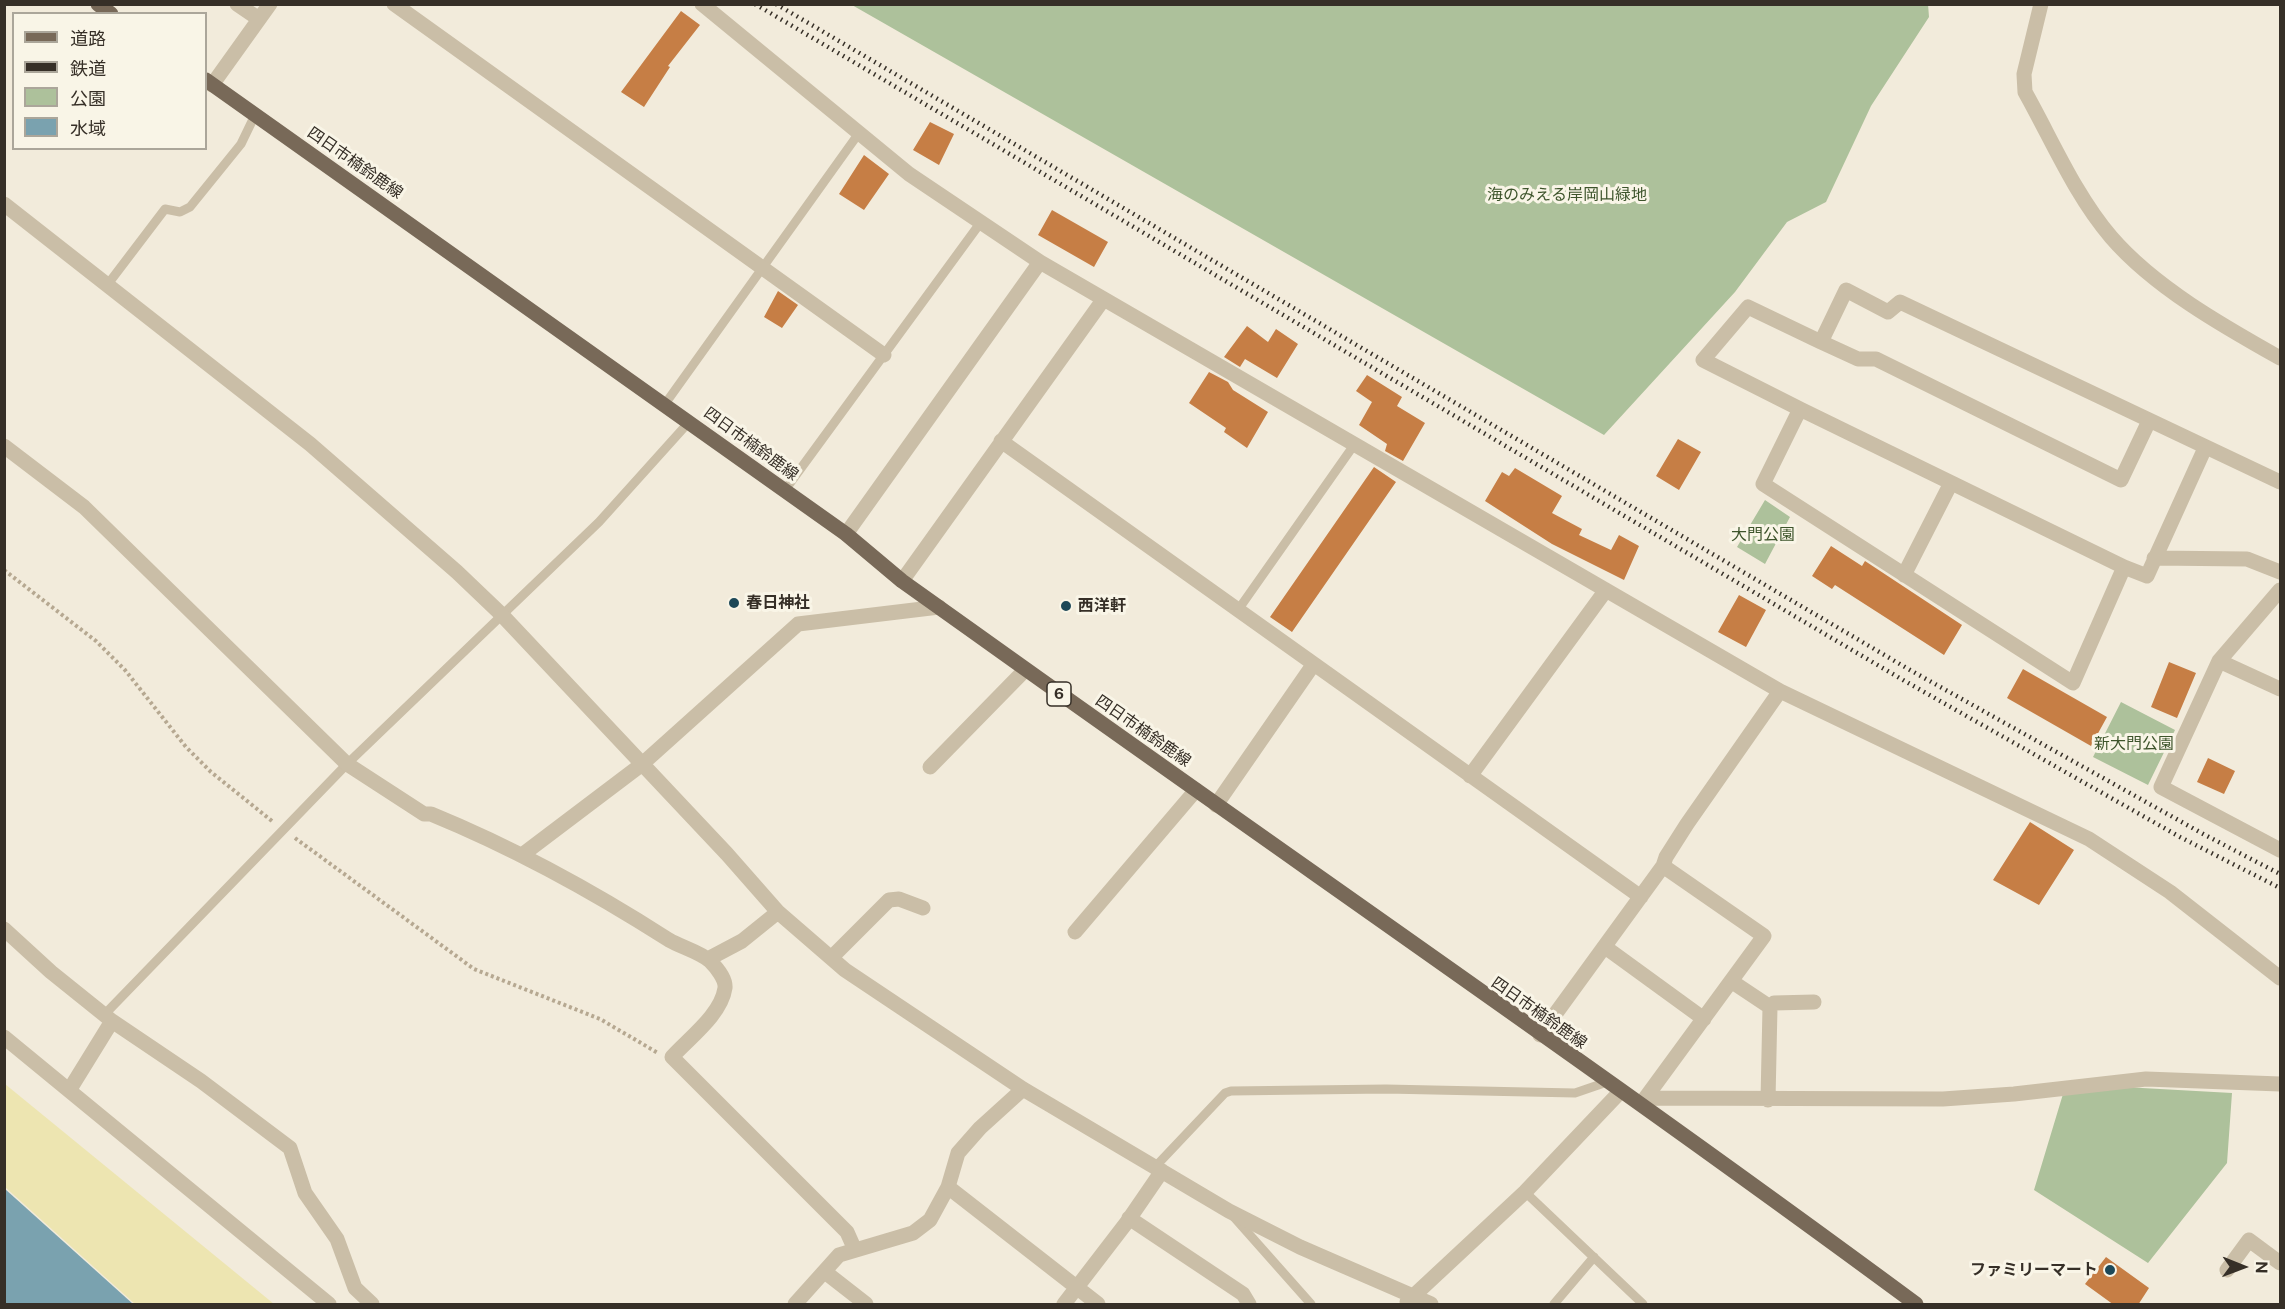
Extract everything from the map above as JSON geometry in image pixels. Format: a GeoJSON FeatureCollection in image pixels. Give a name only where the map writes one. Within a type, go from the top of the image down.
{"type":"FeatureCollection","features":[{"type":"Feature","properties":{"kind":"main road","name":"四日市楠鈴鹿線"},"geometry":{"type":"LineString","coordinates":[[209,82],[785,490],[846,534],[902,581],[1025,670],[1620,1092],[1644,1101],[1916,1305]]}},
{"type":"Feature","properties":{"kind":"street"},"geometry":{"type":"LineString","coordinates":[[237,4],[260,19]]}},
{"type":"Feature","properties":{"kind":"street"},"geometry":{"type":"LineString","coordinates":[[209,82],[270,4]]}},
{"type":"Feature","properties":{"kind":"street"},"geometry":{"type":"LineString","coordinates":[[394,4],[884,355]]}},
{"type":"Feature","properties":{"kind":"street"},"geometry":{"type":"LineString","coordinates":[[702,4],[909,174],[1040,262],[1779,691],[2089,839],[2179,898],[2280,978]]}},
{"type":"Feature","properties":{"kind":"street"},"geometry":{"type":"LineString","coordinates":[[2041,4],[2024,74],[2025,92],[2091,211],[2111,238],[2148,271],[2207,315],[2280,358]]}},
{"type":"Feature","properties":{"kind":"street"},"geometry":{"type":"LineString","coordinates":[[4,204],[310,444],[440,558],[501,614],[640,765],[727,854],[778,912],[831,958],[1023,1089],[1229,1211],[1408,1301],[1431,1305]]}},
{"type":"Feature","properties":{"kind":"street"},"geometry":{"type":"LineString","coordinates":[[846,534],[1040,262]]}},
{"type":"Feature","properties":{"kind":"street"},"geometry":{"type":"LineString","coordinates":[[1821,342],[1846,290],[1888,312],[1900,302],[2280,482]]}},
{"type":"Feature","properties":{"kind":"street"},"geometry":{"type":"LineString","coordinates":[[902,581],[1104,300]]}},
{"type":"Feature","properties":{"kind":"street"},"geometry":{"type":"LineString","coordinates":[[2149,421],[2121,480],[1876,359],[1858,359],[1748,307],[1704,360],[1800,410],[2124,567],[2147,576],[2205,448]]}},
{"type":"Feature","properties":{"kind":"street"},"geometry":{"type":"LineString","coordinates":[[1800,410],[1763,484],[2073,684],[2124,567]]}},
{"type":"Feature","properties":{"kind":"street"},"geometry":{"type":"LineString","coordinates":[[1001,441],[1641,897]]}},
{"type":"Feature","properties":{"kind":"street"},"geometry":{"type":"LineString","coordinates":[[4,446],[84,507],[347,764],[424,814],[431,814],[474,831],[522,855],[621,909],[682,948],[708,959],[723,978],[725,988],[715,1010],[672,1057],[846,1232],[855,1250]]}},
{"type":"Feature","properties":{"kind":"street"},"geometry":{"type":"LineString","coordinates":[[1904,575],[1951,483]]}},
{"type":"Feature","properties":{"kind":"street"},"geometry":{"type":"LineString","coordinates":[[2154,558],[2247,559],[2280,572]]}},
{"type":"Feature","properties":{"kind":"street"},"geometry":{"type":"LineString","coordinates":[[1470,776],[1606,590]]}},
{"type":"Feature","properties":{"kind":"street"},"geometry":{"type":"LineString","coordinates":[[2280,590],[2219,661],[2161,787],[2280,850]]}},
{"type":"Feature","properties":{"kind":"street"},"geometry":{"type":"LineString","coordinates":[[522,855],[640,765],[798,624],[939,607]]}},
{"type":"Feature","properties":{"kind":"street"},"geometry":{"type":"LineString","coordinates":[[2219,661],[2280,689]]}},
{"type":"Feature","properties":{"kind":"street"},"geometry":{"type":"LineString","coordinates":[[1216,805],[1313,665]]}},
{"type":"Feature","properties":{"kind":"street"},"geometry":{"type":"LineString","coordinates":[[930,767],[1025,670]]}},
{"type":"Feature","properties":{"kind":"street"},"geometry":{"type":"LineString","coordinates":[[1540,1035],[1663,866],[1666,857],[1687,824],[1779,691]]}},
{"type":"Feature","properties":{"kind":"street"},"geometry":{"type":"LineString","coordinates":[[1075,932],[1196,790]]}},
{"type":"Feature","properties":{"kind":"street"},"geometry":{"type":"LineString","coordinates":[[1644,1101],[1764,936],[1663,866]]}},
{"type":"Feature","properties":{"kind":"street"},"geometry":{"type":"LineString","coordinates":[[831,958],[889,900],[899,899],[923,908]]}},
{"type":"Feature","properties":{"kind":"street"},"geometry":{"type":"LineString","coordinates":[[708,959],[742,941],[778,912]]}},
{"type":"Feature","properties":{"kind":"street"},"geometry":{"type":"LineString","coordinates":[[4,929],[108,1018],[201,1081],[290,1148],[305,1193],[337,1239],[347,1272],[355,1288],[377,1301]]}},
{"type":"Feature","properties":{"kind":"street"},"geometry":{"type":"LineString","coordinates":[[1605,947],[1704,1019]]}},
{"type":"Feature","properties":{"kind":"street"},"geometry":{"type":"LineString","coordinates":[[1731,981],[1770,1007]]}},
{"type":"Feature","properties":{"kind":"street"},"geometry":{"type":"LineString","coordinates":[[1768,1100],[1770,1007],[1774,1003],[1814,1002]]}},
{"type":"Feature","properties":{"kind":"street"},"geometry":{"type":"LineString","coordinates":[[70,1089],[108,1018]]}},
{"type":"Feature","properties":{"kind":"street"},"geometry":{"type":"LineString","coordinates":[[4,1036],[329,1305]]}},
{"type":"Feature","properties":{"kind":"street"},"geometry":{"type":"LineString","coordinates":[[1644,1101],[1942,1099],[2014,1094],[2146,1078],[2234,1080],[2280,1084]]}},
{"type":"Feature","properties":{"kind":"street"},"geometry":{"type":"LineString","coordinates":[[795,1305],[839,1255],[913,1233],[930,1220],[948,1187],[958,1153],[980,1128],[1023,1089]]}},
{"type":"Feature","properties":{"kind":"street"},"geometry":{"type":"LineString","coordinates":[[1408,1301],[1525,1192],[1620,1092]]}},
{"type":"Feature","properties":{"kind":"street"},"geometry":{"type":"LineString","coordinates":[[1064,1305],[1129,1218],[1158,1169]]}},
{"type":"Feature","properties":{"kind":"street"},"geometry":{"type":"LineString","coordinates":[[948,1187],[1098,1305]]}},
{"type":"Feature","properties":{"kind":"street"},"geometry":{"type":"LineString","coordinates":[[1129,1218],[1243,1294],[1249,1305]]}},
{"type":"Feature","properties":{"kind":"street"},"geometry":{"type":"LineString","coordinates":[[2227,1270],[2249,1240],[2280,1263]]}},
{"type":"Feature","properties":{"kind":"street"},"geometry":{"type":"LineString","coordinates":[[825,1272],[866,1305]]}},
{"type":"Feature","properties":{"kind":"lane"},"geometry":{"type":"LineString","coordinates":[[108,284],[165,210],[180,212],[190,207],[241,144],[255,115]]}},
{"type":"Feature","properties":{"kind":"lane"},"geometry":{"type":"LineString","coordinates":[[665,404],[859,133]]}},
{"type":"Feature","properties":{"kind":"lane"},"geometry":{"type":"LineString","coordinates":[[785,490],[981,222]]}},
{"type":"Feature","properties":{"kind":"lane"},"geometry":{"type":"LineString","coordinates":[[108,1018],[347,764],[599,522],[689,422]]}},
{"type":"Feature","properties":{"kind":"lane"},"geometry":{"type":"LineString","coordinates":[[1238,610],[1354,445]]}},
{"type":"Feature","properties":{"kind":"lane"},"geometry":{"type":"LineString","coordinates":[[1158,1169],[1225,1093],[1231,1091],[1386,1089],[1575,1093],[1607,1082]]}},
{"type":"Feature","properties":{"kind":"lane"},"geometry":{"type":"LineString","coordinates":[[1525,1192],[1643,1305]]}},
{"type":"Feature","properties":{"kind":"lane"},"geometry":{"type":"LineString","coordinates":[[1229,1211],[1311,1305]]}},
{"type":"Feature","properties":{"kind":"lane"},"geometry":{"type":"LineString","coordinates":[[1554,1305],[1594,1257]]}},
{"type":"Feature","properties":{"kind":"path"},"geometry":{"type":"LineString","coordinates":[[4,570],[96,641],[125,670],[202,764],[284,830],[474,969],[600,1020],[661,1055],[672,1057]]}},
{"type":"Feature","properties":{"kind":"green space","name":"海のみえる岸岡山緑地"},"geometry":{"type":"Polygon","coordinates":[[[1928,4],[1929,17],[1871,106],[1826,202],[1787,222],[1735,292],[1604,435],[852,5],[1928,4]]]}},
{"type":"Feature","properties":{"kind":"green space","name":"大門公園"},"geometry":{"type":"Polygon","coordinates":[[[1765,500],[1790,517],[1765,564],[1737,547],[1765,500]]]}},
{"type":"Feature","properties":{"kind":"green space","name":"新大門公園"},"geometry":{"type":"Polygon","coordinates":[[[2121,702],[2175,730],[2148,785],[2093,757],[2121,702]]]}},
{"type":"Feature","properties":{"kind":"green space"},"geometry":{"type":"Polygon","coordinates":[[[2124,1087],[2232,1093],[2227,1163],[2148,1263],[2034,1190],[2063,1094],[2124,1087]]]}},
{"type":"Feature","properties":{"kind":"sand"},"geometry":{"type":"Polygon","coordinates":[[[5,1084],[274,1304],[135,1304],[5,1187],[5,1084]]]}},
{"type":"Feature","properties":{"kind":"water"},"geometry":{"type":"Polygon","coordinates":[[[5,1189],[133,1304],[5,1304],[5,1189]]]}},
{"type":"Feature","properties":{"kind":"building"},"geometry":{"type":"Polygon","coordinates":[[[681,11],[700,25],[668,66],[670,67],[644,107],[621,92],[681,11]]]}},
{"type":"Feature","properties":{"kind":"building"},"geometry":{"type":"Polygon","coordinates":[[[930,122],[954,134],[939,165],[913,150],[930,122]]]}},
{"type":"Feature","properties":{"kind":"building"},"geometry":{"type":"Polygon","coordinates":[[[864,155],[889,174],[864,210],[839,194],[864,155]]]}},
{"type":"Feature","properties":{"kind":"building"},"geometry":{"type":"Polygon","coordinates":[[[1052,210],[1108,242],[1094,267],[1038,235],[1052,210]]]}},
{"type":"Feature","properties":{"kind":"building"},"geometry":{"type":"Polygon","coordinates":[[[778,291],[798,305],[782,328],[764,317],[778,291]]]}},
{"type":"Feature","properties":{"kind":"building"},"geometry":{"type":"Polygon","coordinates":[[[1247,326],[1268,342],[1276,329],[1298,344],[1277,378],[1245,359],[1240,367],[1224,357],[1247,326]]]}},
{"type":"Feature","properties":{"kind":"building"},"geometry":{"type":"Polygon","coordinates":[[[1209,372],[1228,382],[1233,390],[1268,412],[1247,448],[1224,432],[1226,428],[1189,403],[1209,372]]]}},
{"type":"Feature","properties":{"kind":"building"},"geometry":{"type":"Polygon","coordinates":[[[1367,375],[1402,397],[1397,406],[1425,423],[1403,461],[1385,451],[1387,444],[1359,425],[1372,402],[1356,391],[1367,375]]]}},
{"type":"Feature","properties":{"kind":"building"},"geometry":{"type":"Polygon","coordinates":[[[1678,439],[1701,452],[1679,490],[1656,476],[1678,439]]]}},
{"type":"Feature","properties":{"kind":"building"},"geometry":{"type":"Polygon","coordinates":[[[1374,467],[1396,482],[1292,632],[1270,617],[1374,467]]]}},
{"type":"Feature","properties":{"kind":"building"},"geometry":{"type":"Polygon","coordinates":[[[1515,468],[1562,496],[1552,513],[1582,529],[1579,535],[1611,550],[1619,535],[1639,546],[1624,580],[1552,544],[1485,501],[1502,472],[1509,476],[1515,468]]]}},
{"type":"Feature","properties":{"kind":"building"},"geometry":{"type":"Polygon","coordinates":[[[1831,546],[1862,566],[1865,561],[1962,625],[1944,655],[1835,585],[1832,589],[1812,576],[1831,546]]]}},
{"type":"Feature","properties":{"kind":"building"},"geometry":{"type":"Polygon","coordinates":[[[1739,595],[1766,610],[1746,647],[1718,632],[1739,595]]]}},
{"type":"Feature","properties":{"kind":"building"},"geometry":{"type":"Polygon","coordinates":[[[2169,662],[2196,673],[2177,718],[2151,707],[2169,662]]]}},
{"type":"Feature","properties":{"kind":"building"},"geometry":{"type":"Polygon","coordinates":[[[2023,669],[2107,717],[2091,746],[2007,698],[2023,669]]]}},
{"type":"Feature","properties":{"kind":"building"},"geometry":{"type":"Polygon","coordinates":[[[2208,758],[2235,771],[2224,794],[2197,782],[2208,758]]]}},
{"type":"Feature","properties":{"kind":"building"},"geometry":{"type":"Polygon","coordinates":[[[2030,822],[2074,850],[2039,905],[1993,880],[2030,822]]]}},
{"type":"Feature","properties":{"kind":"building","name":"ファミリーマート"},"geometry":{"type":"Polygon","coordinates":[[[2106,1257],[2149,1288],[2138,1305],[2114,1305],[2085,1284],[2106,1257]]]}},
{"type":"Feature","properties":{"kind":"railway"},"geometry":{"type":"LineString","coordinates":[[755,4],[1903,680],[2180,837],[2280,888]]}},
{"type":"Feature","properties":{"kind":"railway"},"geometry":{"type":"LineString","coordinates":[[776,4],[1910,670],[2205,835],[2280,874]]}},
{"type":"Feature","properties":{"kind":"place","name":"春日神社"},"geometry":{"type":"Point","coordinates":[734,603]}},
{"type":"Feature","properties":{"kind":"place","name":"西洋軒"},"geometry":{"type":"Point","coordinates":[1066,606]}},
{"type":"Feature","properties":{"kind":"place","name":"ファミリーマート"},"geometry":{"type":"Point","coordinates":[2110,1270]}}]}
